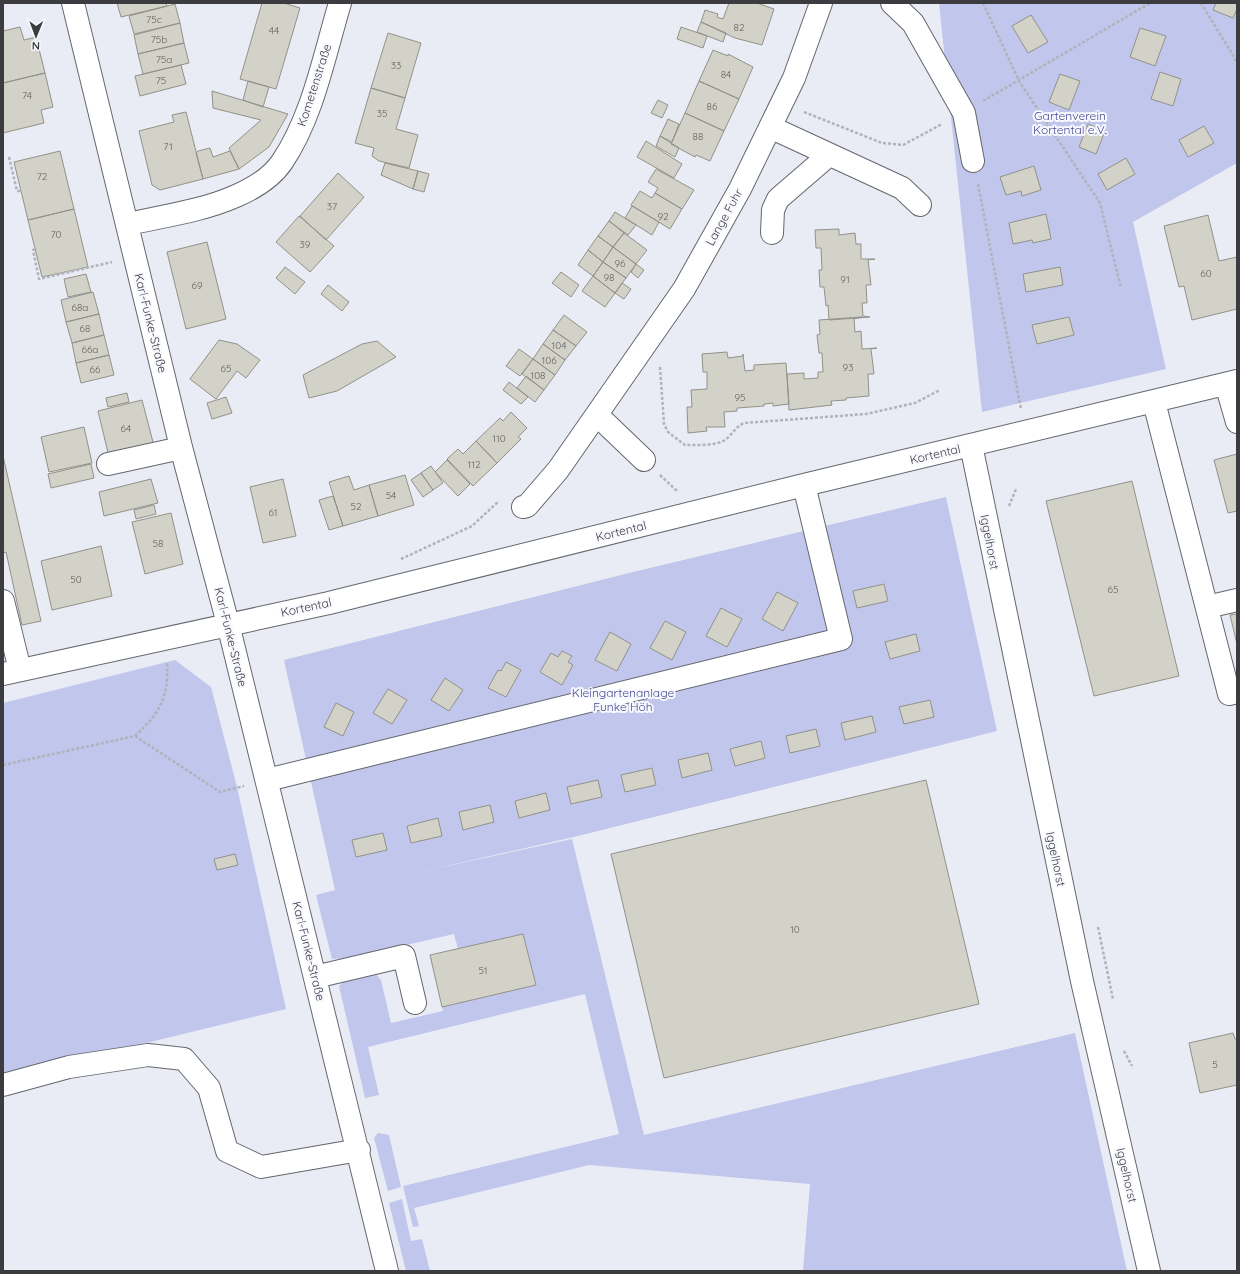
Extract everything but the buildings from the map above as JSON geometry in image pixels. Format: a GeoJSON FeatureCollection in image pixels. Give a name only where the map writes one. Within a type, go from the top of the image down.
{"type":"FeatureCollection","features":[{"type":"Feature","properties":{"kind":"street","name":"Karl-Funke-Straße"},"geometry":{"type":"LineString","coordinates":[[73,3],[128,224],[181,448],[228,624],[388,1271]]}},
{"type":"Feature","properties":{"kind":"street","name":"Kometenstraße"},"geometry":{"type":"LineString","coordinates":[[128,224],[202,208],[236,196],[259,184],[281,163],[305,120],[340,3]]}},
{"type":"Feature","properties":{"kind":"street","name":"Lange Fuhr"},"geometry":{"type":"LineString","coordinates":[[523,507],[527,506],[558,470],[684,289],[740,189],[794,78],[821,3]]}},
{"type":"Feature","properties":{"kind":"street"},"geometry":{"type":"LineString","coordinates":[[892,3],[913,23],[964,113],[973,161]]}},
{"type":"Feature","properties":{"kind":"street"},"geometry":{"type":"LineString","coordinates":[[770,127],[902,188],[920,205]]}},
{"type":"Feature","properties":{"kind":"street"},"geometry":{"type":"LineString","coordinates":[[772,233],[773,210],[778,199],[830,155]]}},
{"type":"Feature","properties":{"kind":"street"},"geometry":{"type":"LineString","coordinates":[[1232,383],[1237,422]]}},
{"type":"Feature","properties":{"kind":"street","name":"Kortental"},"geometry":{"type":"LineString","coordinates":[[12,672],[164,640],[228,624],[329,602],[804,485],[1232,383]]}},
{"type":"Feature","properties":{"kind":"street"},"geometry":{"type":"LineString","coordinates":[[1154,402],[1229,694],[1237,692]]}},
{"type":"Feature","properties":{"kind":"street"},"geometry":{"type":"LineString","coordinates":[[597,415],[644,460]]}},
{"type":"Feature","properties":{"kind":"street","name":"Iggelhorst"},"geometry":{"type":"LineString","coordinates":[[971,446],[1082,981],[1148,1271]]}},
{"type":"Feature","properties":{"kind":"street"},"geometry":{"type":"LineString","coordinates":[[108,464],[181,448]]}},
{"type":"Feature","properties":{"kind":"street"},"geometry":{"type":"LineString","coordinates":[[267,780],[841,639],[804,485]]}},
{"type":"Feature","properties":{"kind":"street"},"geometry":{"type":"LineString","coordinates":[[1207,607],[1237,600]]}},
{"type":"Feature","properties":{"kind":"street"},"geometry":{"type":"LineString","coordinates":[[3,601],[12,672]]}},
{"type":"Feature","properties":{"kind":"street"},"geometry":{"type":"LineString","coordinates":[[315,976],[404,956],[415,1003]]}},
{"type":"Feature","properties":{"kind":"street"},"geometry":{"type":"LineString","coordinates":[[3,1085],[69,1068],[148,1055],[184,1059],[209,1088],[227,1151],[261,1167],[359,1150]]}},
{"type":"Feature","properties":{"kind":"path"},"geometry":{"type":"LineString","coordinates":[[983,3],[1019,81],[1100,203],[1121,288]]}},
{"type":"Feature","properties":{"kind":"path"},"geometry":{"type":"LineString","coordinates":[[782,103],[882,143],[903,145],[964,113],[1150,3]]}},
{"type":"Feature","properties":{"kind":"path"},"geometry":{"type":"LineString","coordinates":[[1201,3],[1237,62]]}},
{"type":"Feature","properties":{"kind":"path"},"geometry":{"type":"LineString","coordinates":[[9,157],[17,191],[21,191]]}},
{"type":"Feature","properties":{"kind":"path"},"geometry":{"type":"LineString","coordinates":[[973,161],[1026,433]]}},
{"type":"Feature","properties":{"kind":"path"},"geometry":{"type":"LineString","coordinates":[[35,249],[33,250],[39,279],[110,263]]}},
{"type":"Feature","properties":{"kind":"path"},"geometry":{"type":"LineString","coordinates":[[660,364],[664,424],[668,432],[685,445],[723,441],[732,434],[737,426],[744,424],[866,414],[915,403],[940,390]]}},
{"type":"Feature","properties":{"kind":"path"},"geometry":{"type":"LineString","coordinates":[[644,460],[699,512]]}},
{"type":"Feature","properties":{"kind":"path"},"geometry":{"type":"LineString","coordinates":[[396,561],[472,526],[508,493],[523,507]]}},
{"type":"Feature","properties":{"kind":"path"},"geometry":{"type":"LineString","coordinates":[[3,765],[135,736],[151,721],[164,698],[167,664],[164,640]]}},
{"type":"Feature","properties":{"kind":"path"},"geometry":{"type":"LineString","coordinates":[[135,736],[220,792],[267,780]]}},
{"type":"Feature","properties":{"kind":"green space","name":"Gartenverein Kortental e.V."},"geometry":{"type":"Polygon","coordinates":[[[939,3],[1237,3],[1237,163],[1133,222],[1166,369],[982,412],[939,3]]]}},
{"type":"Feature","properties":{"kind":"green space","name":"Kleingartenanlage Funke Höh"},"geometry":{"type":"Polygon","coordinates":[[[946,497],[997,731],[574,837],[424,871],[572,839],[644,1135],[1075,1033],[1127,1271],[803,1271],[810,1184],[589,1165],[414,1208],[419,1226],[413,1227],[403,1186],[619,1134],[585,994],[368,1047],[379,1095],[365,1098],[339,986],[345,980],[375,973],[381,980],[391,1023],[443,1011],[442,1007],[536,984],[523,934],[458,949],[454,934],[350,958],[332,959],[316,895],[335,890],[284,660],[629,573],[946,497]]]}},
{"type":"Feature","properties":{"kind":"green space"},"geometry":{"type":"Polygon","coordinates":[[[175,660],[211,687],[237,787],[286,1009],[3,1078],[3,703],[175,660]]]}},
{"type":"Feature","properties":{"kind":"green space"},"geometry":{"type":"Polygon","coordinates":[[[378,1133],[389,1135],[401,1187],[388,1191],[374,1138],[378,1133]]]}},
{"type":"Feature","properties":{"kind":"green space"},"geometry":{"type":"Polygon","coordinates":[[[402,1199],[411,1241],[422,1239],[430,1271],[406,1271],[389,1203],[402,1199]]]}}]}
